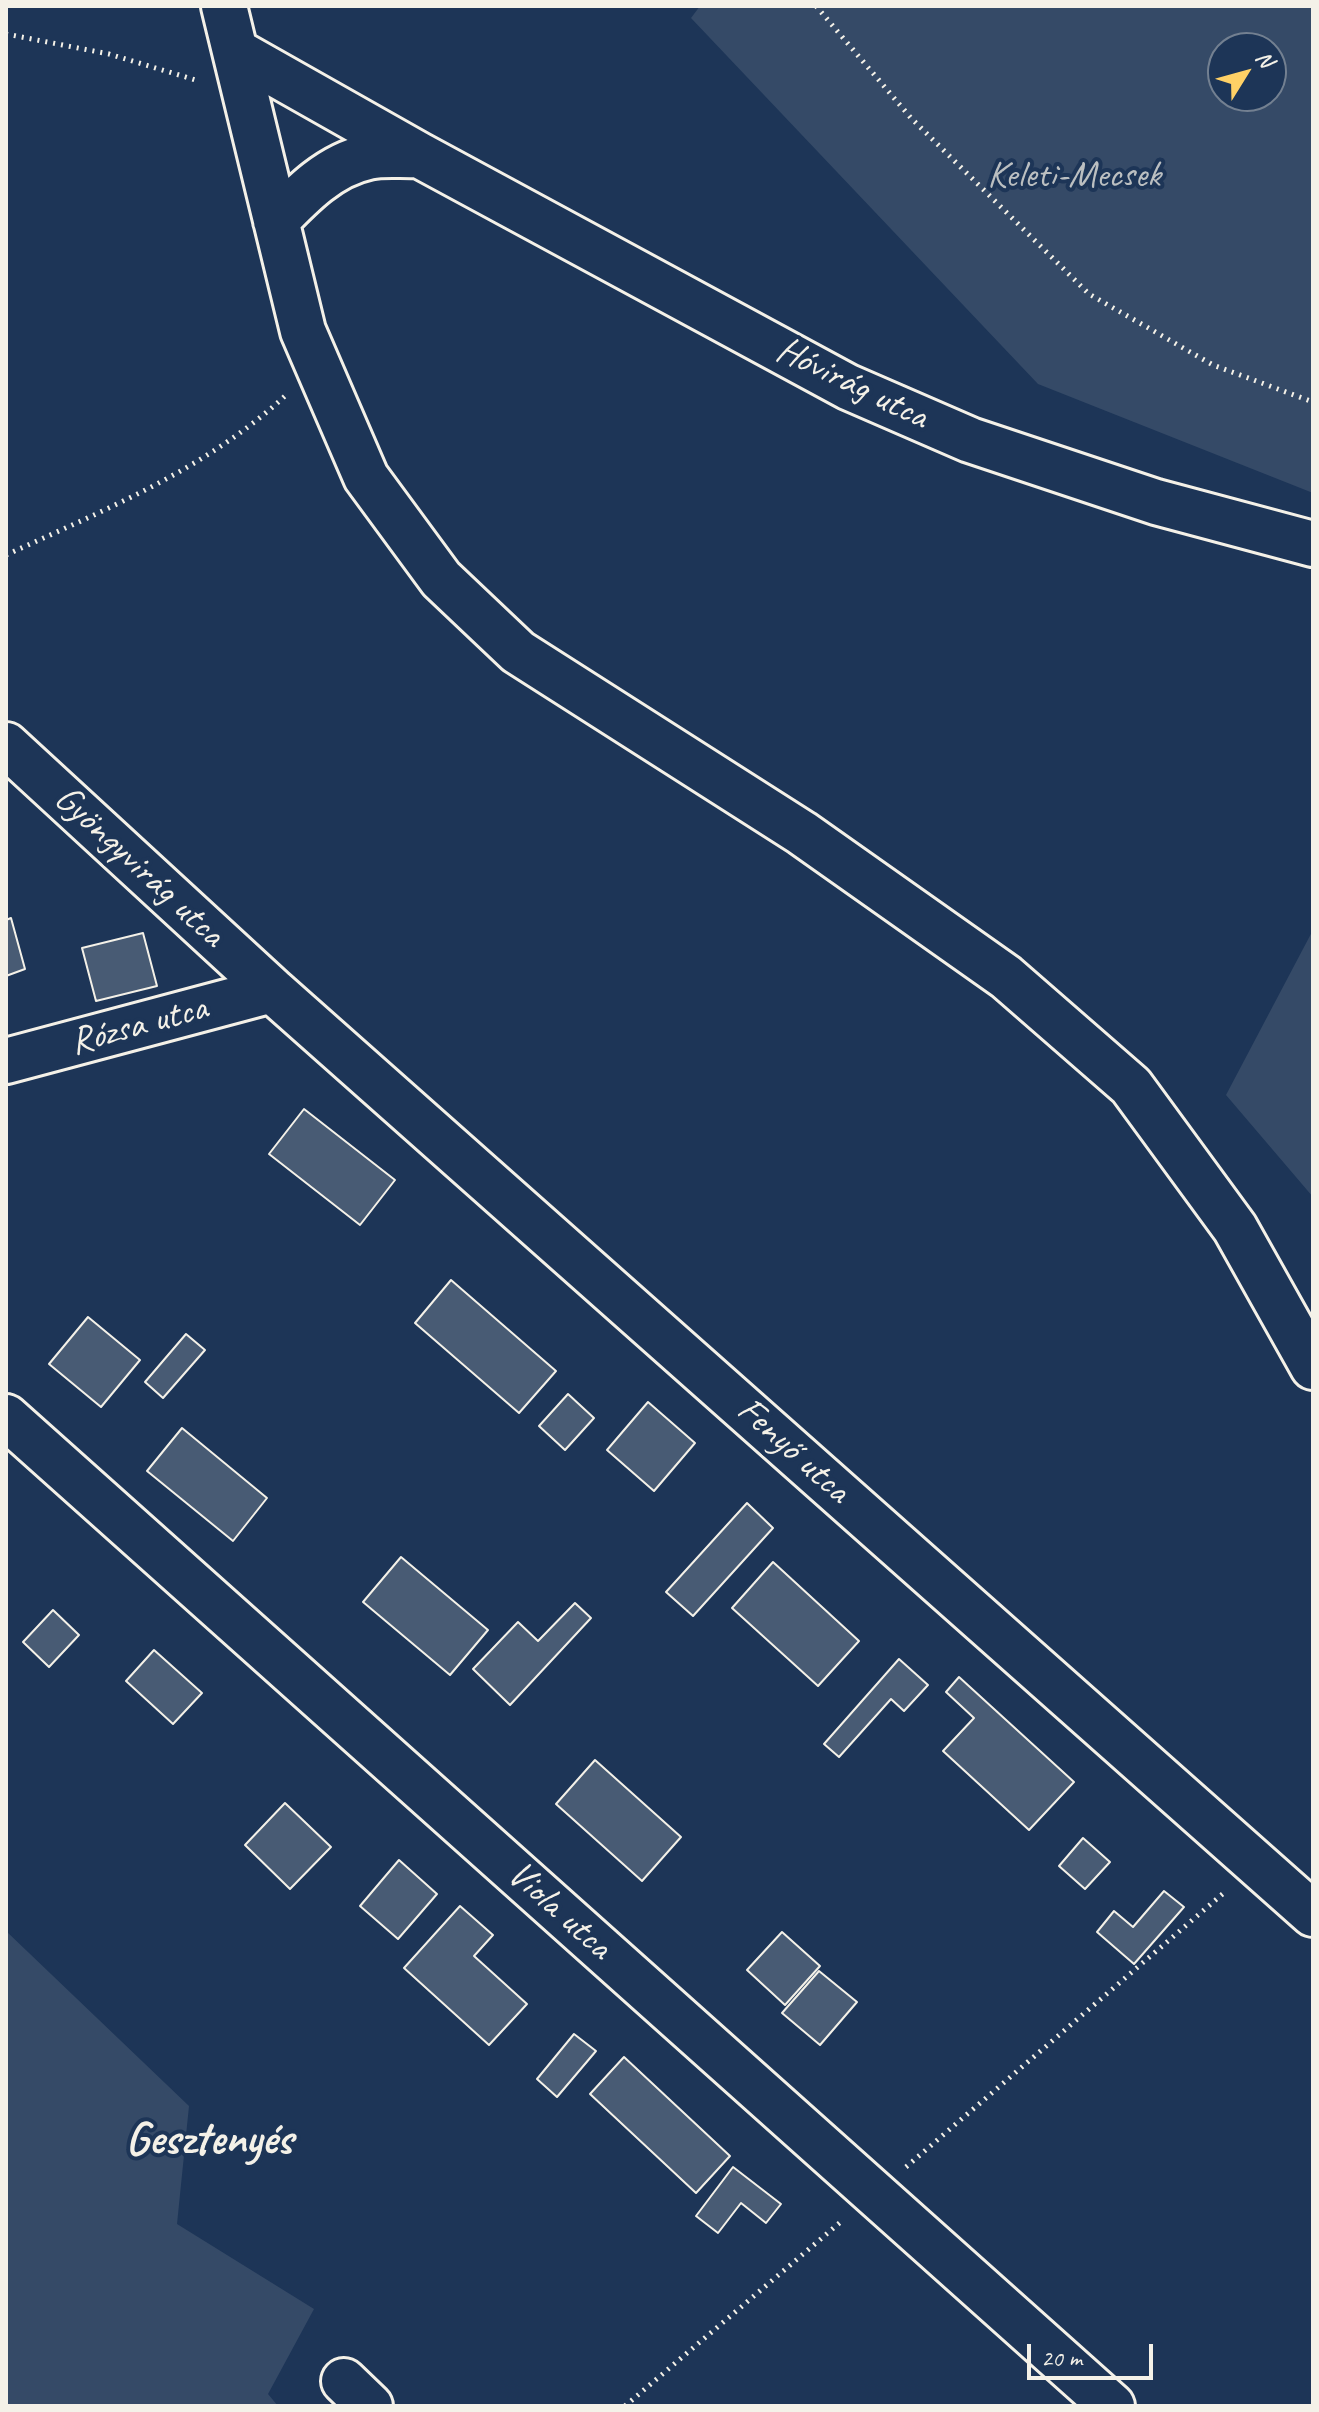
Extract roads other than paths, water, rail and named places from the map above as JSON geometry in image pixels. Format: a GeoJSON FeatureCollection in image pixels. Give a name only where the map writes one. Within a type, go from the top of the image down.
{"type":"FeatureCollection","features":[{"type":"Feature","properties":{"kind":"street"},"geometry":{"type":"LineString","coordinates":[[224,6],[303,331],[366,477],[441,579],[518,652],[802,833],[994,968],[1131,1086],[1235,1228],[1313,1367]]}},
{"type":"Feature","properties":{"kind":"street","name":"Hóvirág utca"},"geometry":{"type":"LineString","coordinates":[[235,51],[419,155],[848,387],[985,444],[1156,502],[1313,544]]}},
{"type":"Feature","properties":{"kind":"street","name":"Hóvirág utca"},"geometry":{"type":"LineString","coordinates":[[276,221],[307,189],[339,167],[369,156],[419,155]]}},
{"type":"Feature","properties":{"kind":"street","name":"Gyöngyvirág utca"},"geometry":{"type":"LineString","coordinates":[[6,745],[272,990]]}},
{"type":"Feature","properties":{"kind":"street","name":"Rózsa utca"},"geometry":{"type":"LineString","coordinates":[[6,1061],[272,990]]}},
{"type":"Feature","properties":{"kind":"street","name":"Fenyő utca"},"geometry":{"type":"LineString","coordinates":[[272,990],[1313,1914]]}},
{"type":"Feature","properties":{"kind":"street","name":"Viola utca"},"geometry":{"type":"LineString","coordinates":[[6,1417],[1112,2406]]}},
{"type":"Feature","properties":{"kind":"district","name":"Gesztenyés"},"geometry":{"type":"Point","coordinates":[209,2141]}},
{"type":"Feature","properties":{"kind":"park label","name":"Keleti-Mecsek"},"geometry":{"type":"Point","coordinates":[1074,176]}}]}
